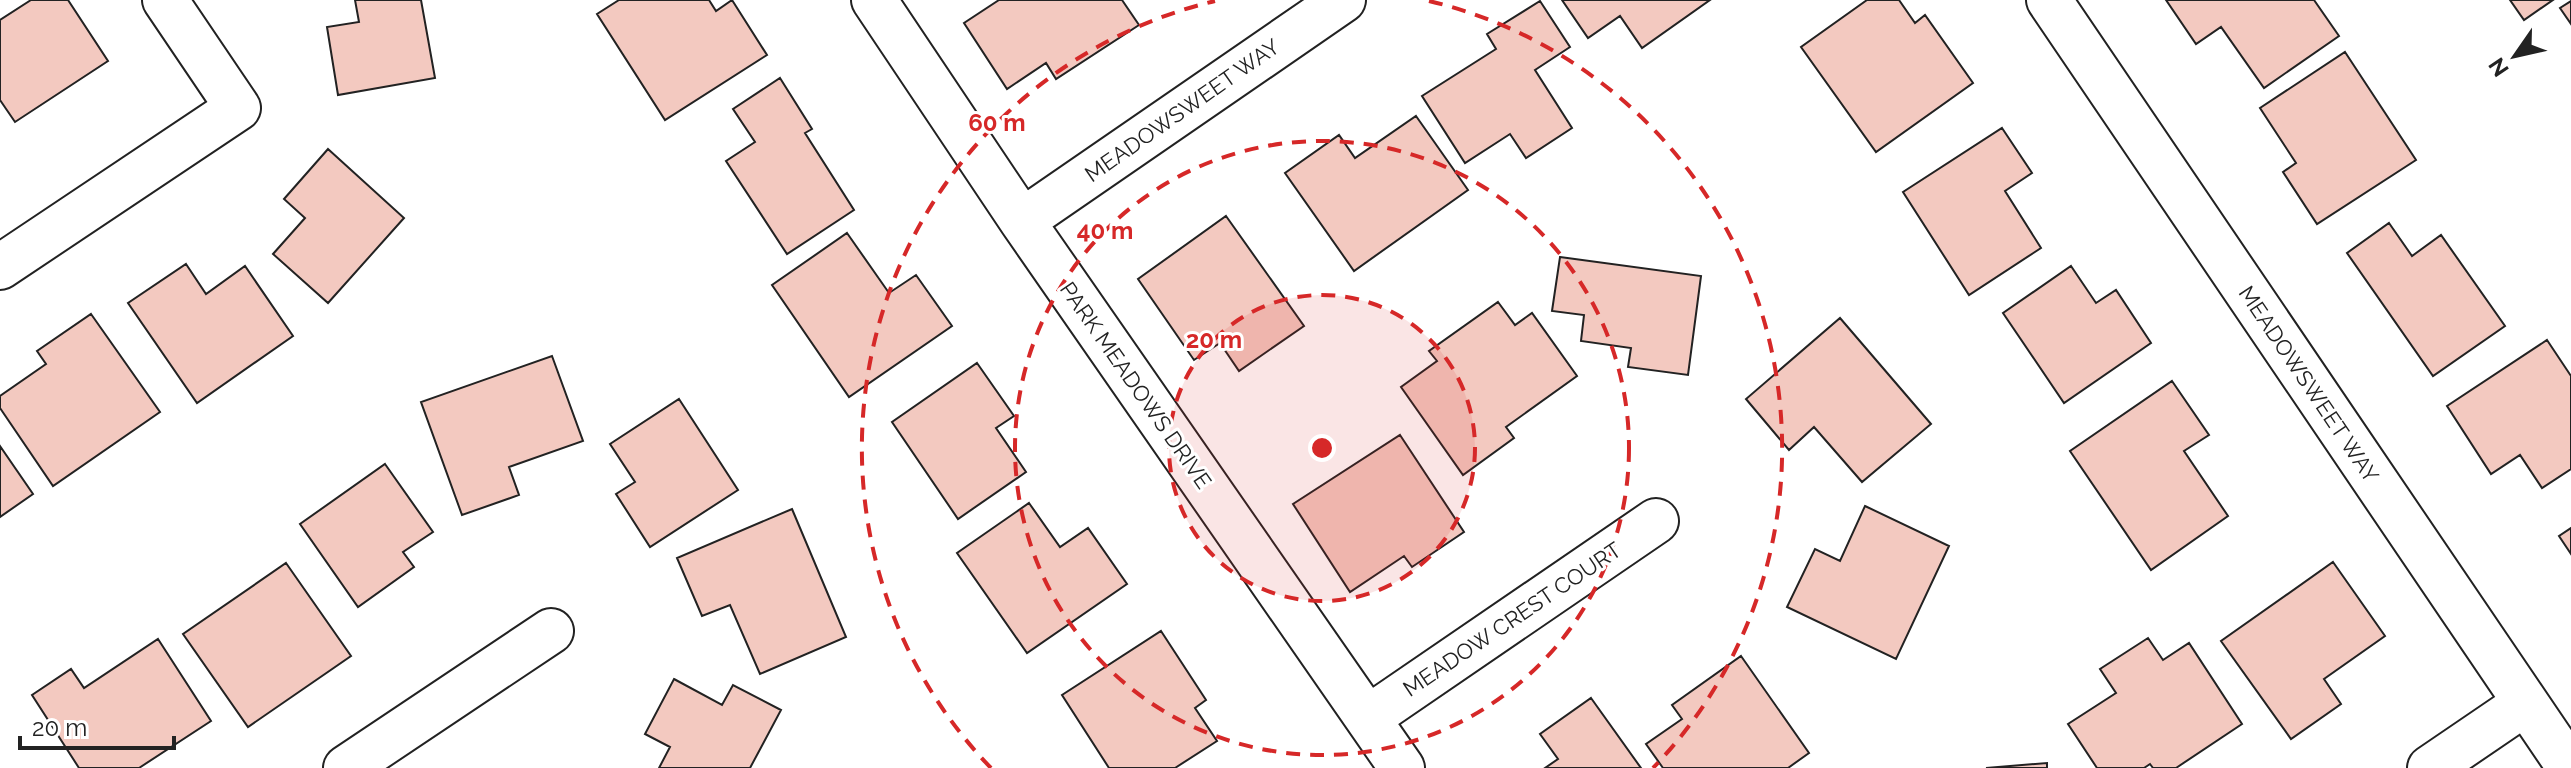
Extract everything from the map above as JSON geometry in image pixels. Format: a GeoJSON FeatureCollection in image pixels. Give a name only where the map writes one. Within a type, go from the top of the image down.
{"type":"FeatureCollection","features":[{"type":"Feature","properties":{"kind":"street"},"geometry":{"type":"LineString","coordinates":[[0,267],[238,108],[165,0]]}},
{"type":"Feature","properties":{"kind":"street","name":"PARK MEADOWS DRIVE"},"geometry":{"type":"LineString","coordinates":[[874,0],[1022,221],[1402,768]]}},
{"type":"Feature","properties":{"kind":"street","name":"MEADOWSWEET WAY"},"geometry":{"type":"LineString","coordinates":[[1022,221],[1343,0]]}},
{"type":"Feature","properties":{"kind":"street","name":"MEADOWSWEET WAY"},"geometry":{"type":"LineString","coordinates":[[2049,0],[2570,768]]}},
{"type":"Feature","properties":{"kind":"street","name":"MEADOW CREST COURT"},"geometry":{"type":"LineString","coordinates":[[1368,718],[1656,521]]}},
{"type":"Feature","properties":{"kind":"street"},"geometry":{"type":"LineString","coordinates":[[346,768],[551,631]]}},
{"type":"Feature","properties":{"kind":"street"},"geometry":{"type":"LineString","coordinates":[[2430,768],[2524,704]]}},
{"type":"Feature","properties":{"kind":"building"},"geometry":{"type":"Polygon","coordinates":[[[31,0],[68,0],[108,61],[15,122],[0,100],[0,20],[31,0]]]}},
{"type":"Feature","properties":{"kind":"building"},"geometry":{"type":"Polygon","coordinates":[[[355,0],[421,0],[435,78],[338,95],[327,27],[359,22],[355,0]]]}},
{"type":"Feature","properties":{"kind":"building"},"geometry":{"type":"Polygon","coordinates":[[[619,0],[709,0],[716,11],[732,0],[767,55],[665,120],[597,14],[619,0]]]}},
{"type":"Feature","properties":{"kind":"building"},"geometry":{"type":"Polygon","coordinates":[[[999,0],[1122,0],[1139,25],[1056,79],[1046,63],[1007,89],[964,23],[999,0]]]}},
{"type":"Feature","properties":{"kind":"building"},"geometry":{"type":"Polygon","coordinates":[[[1562,0],[1710,0],[1642,48],[1620,16],[1588,38],[1562,0]]]}},
{"type":"Feature","properties":{"kind":"building"},"geometry":{"type":"Polygon","coordinates":[[[1867,0],[1899,0],[1915,23],[1925,15],[1973,83],[1876,152],[1801,47],[1867,0]]]}},
{"type":"Feature","properties":{"kind":"building"},"geometry":{"type":"Polygon","coordinates":[[[2166,0],[2314,0],[2339,36],[2264,88],[2221,27],[2196,44],[2166,0]]]}},
{"type":"Feature","properties":{"kind":"building"},"geometry":{"type":"Polygon","coordinates":[[[2510,0],[2553,0],[2524,20],[2510,0]]]}},
{"type":"Feature","properties":{"kind":"building"},"geometry":{"type":"Polygon","coordinates":[[[1540,1],[1570,47],[1535,70],[1572,128],[1526,158],[1510,134],[1465,163],[1422,96],[1496,49],[1487,34],[1540,1]]]}},
{"type":"Feature","properties":{"kind":"building"},"geometry":{"type":"Polygon","coordinates":[[[2571,1],[2571,24],[2560,8],[2571,1]]]}},
{"type":"Feature","properties":{"kind":"building"},"geometry":{"type":"Polygon","coordinates":[[[2345,52],[2416,160],[2317,224],[2283,172],[2296,163],[2260,108],[2345,52]]]}},
{"type":"Feature","properties":{"kind":"building"},"geometry":{"type":"Polygon","coordinates":[[[780,78],[812,129],[805,133],[854,210],[787,254],[726,161],[755,142],[733,109],[780,78]]]}},
{"type":"Feature","properties":{"kind":"building"},"geometry":{"type":"Polygon","coordinates":[[[1416,116],[1468,190],[1354,271],[1285,173],[1339,135],[1355,158],[1416,116]]]}},
{"type":"Feature","properties":{"kind":"building"},"geometry":{"type":"Polygon","coordinates":[[[2002,128],[2032,173],[2005,191],[2041,248],[1969,295],[1903,192],[2002,128]]]}},
{"type":"Feature","properties":{"kind":"building"},"geometry":{"type":"Polygon","coordinates":[[[328,149],[404,218],[328,303],[273,254],[305,218],[284,199],[328,149]]]}},
{"type":"Feature","properties":{"kind":"building"},"geometry":{"type":"Polygon","coordinates":[[[1226,216],[1304,326],[1239,371],[1220,343],[1194,360],[1138,279],[1226,216]]]}},
{"type":"Feature","properties":{"kind":"building"},"geometry":{"type":"Polygon","coordinates":[[[2389,223],[2412,256],[2441,235],[2505,326],[2433,376],[2347,253],[2389,223]]]}},
{"type":"Feature","properties":{"kind":"building"},"geometry":{"type":"Polygon","coordinates":[[[847,233],[889,293],[916,275],[952,326],[849,397],[772,285],[847,233]]]}},
{"type":"Feature","properties":{"kind":"building"},"geometry":{"type":"Polygon","coordinates":[[[1560,257],[1701,276],[1688,375],[1628,367],[1631,348],[1581,341],[1584,315],[1552,311],[1560,257]]]}},
{"type":"Feature","properties":{"kind":"building"},"geometry":{"type":"Polygon","coordinates":[[[186,264],[206,294],[245,266],[293,336],[197,403],[128,303],[186,264]]]}},
{"type":"Feature","properties":{"kind":"building"},"geometry":{"type":"Polygon","coordinates":[[[2071,266],[2096,303],[2116,290],[2151,343],[2064,403],[2003,313],[2071,266]]]}},
{"type":"Feature","properties":{"kind":"building"},"geometry":{"type":"Polygon","coordinates":[[[1498,302],[1515,325],[1532,313],[1577,376],[1506,427],[1514,438],[1463,475],[1401,387],[1437,361],[1429,351],[1498,302]]]}},
{"type":"Feature","properties":{"kind":"building"},"geometry":{"type":"Polygon","coordinates":[[[91,314],[160,412],[53,486],[0,408],[0,396],[46,364],[37,351],[91,314]]]}},
{"type":"Feature","properties":{"kind":"building"},"geometry":{"type":"Polygon","coordinates":[[[1840,318],[1931,424],[1862,482],[1814,427],[1789,450],[1746,399],[1840,318]]]}},
{"type":"Feature","properties":{"kind":"building"},"geometry":{"type":"Polygon","coordinates":[[[2547,340],[2571,376],[2571,469],[2542,488],[2520,455],[2491,474],[2447,406],[2547,340]]]}},
{"type":"Feature","properties":{"kind":"building"},"geometry":{"type":"Polygon","coordinates":[[[552,356],[583,441],[509,467],[519,495],[462,515],[421,402],[552,356]]]}},
{"type":"Feature","properties":{"kind":"building"},"geometry":{"type":"Polygon","coordinates":[[[977,363],[1014,416],[996,428],[1026,472],[958,519],[892,422],[977,363]]]}},
{"type":"Feature","properties":{"kind":"building"},"geometry":{"type":"Polygon","coordinates":[[[2172,381],[2209,435],[2184,451],[2228,516],[2151,570],[2070,451],[2172,381]]]}},
{"type":"Feature","properties":{"kind":"building"},"geometry":{"type":"Polygon","coordinates":[[[679,399],[738,490],[650,547],[616,494],[635,482],[610,444],[679,399]]]}},
{"type":"Feature","properties":{"kind":"building"},"geometry":{"type":"Polygon","coordinates":[[[1400,435],[1464,532],[1412,567],[1404,556],[1350,592],[1293,504],[1400,435]]]}},
{"type":"Feature","properties":{"kind":"building"},"geometry":{"type":"Polygon","coordinates":[[[0,446],[33,494],[0,517],[0,446]]]}},
{"type":"Feature","properties":{"kind":"building"},"geometry":{"type":"Polygon","coordinates":[[[385,464],[433,532],[403,552],[414,567],[358,607],[300,524],[385,464]]]}},
{"type":"Feature","properties":{"kind":"building"},"geometry":{"type":"Polygon","coordinates":[[[1029,503],[1060,547],[1088,528],[1127,584],[1027,653],[957,553],[1029,503]]]}},
{"type":"Feature","properties":{"kind":"building"},"geometry":{"type":"Polygon","coordinates":[[[1865,506],[1949,546],[1896,659],[1787,607],[1815,549],[1840,561],[1865,506]]]}},
{"type":"Feature","properties":{"kind":"building"},"geometry":{"type":"Polygon","coordinates":[[[792,509],[846,637],[760,674],[730,605],[702,616],[677,558],[792,509]]]}},
{"type":"Feature","properties":{"kind":"building"},"geometry":{"type":"Polygon","coordinates":[[[2571,528],[2571,554],[2559,536],[2571,528]]]}},
{"type":"Feature","properties":{"kind":"building"},"geometry":{"type":"Polygon","coordinates":[[[2333,562],[2385,636],[2324,679],[2341,704],[2291,739],[2221,641],[2333,562]]]}},
{"type":"Feature","properties":{"kind":"building"},"geometry":{"type":"Polygon","coordinates":[[[286,563],[351,656],[248,727],[183,634],[286,563]]]}},
{"type":"Feature","properties":{"kind":"building"},"geometry":{"type":"Polygon","coordinates":[[[1161,631],[1206,700],[1195,708],[1217,741],[1175,768],[1109,768],[1062,695],[1161,631]]]}},
{"type":"Feature","properties":{"kind":"building"},"geometry":{"type":"Polygon","coordinates":[[[2148,638],[2163,660],[2189,643],[2242,724],[2176,768],[2153,768],[2150,764],[2144,768],[2097,768],[2068,724],[2116,693],[2100,669],[2148,638]]]}},
{"type":"Feature","properties":{"kind":"building"},"geometry":{"type":"Polygon","coordinates":[[[158,639],[211,721],[139,768],[79,768],[32,695],[71,669],[84,688],[158,639]]]}},
{"type":"Feature","properties":{"kind":"building"},"geometry":{"type":"Polygon","coordinates":[[[1741,656],[1809,753],[1788,768],[1663,768],[1646,744],[1682,719],[1672,705],[1741,656]]]}},
{"type":"Feature","properties":{"kind":"building"},"geometry":{"type":"Polygon","coordinates":[[[674,679],[722,705],[733,685],[781,710],[750,768],[659,768],[670,747],[645,734],[674,679]]]}},
{"type":"Feature","properties":{"kind":"building"},"geometry":{"type":"Polygon","coordinates":[[[1591,698],[1641,768],[1545,768],[1558,759],[1540,734],[1591,698]]]}},
{"type":"Feature","properties":{"kind":"building"},"geometry":{"type":"Polygon","coordinates":[[[2047,763],[2047,768],[1986,768],[2047,763]]]}}]}
